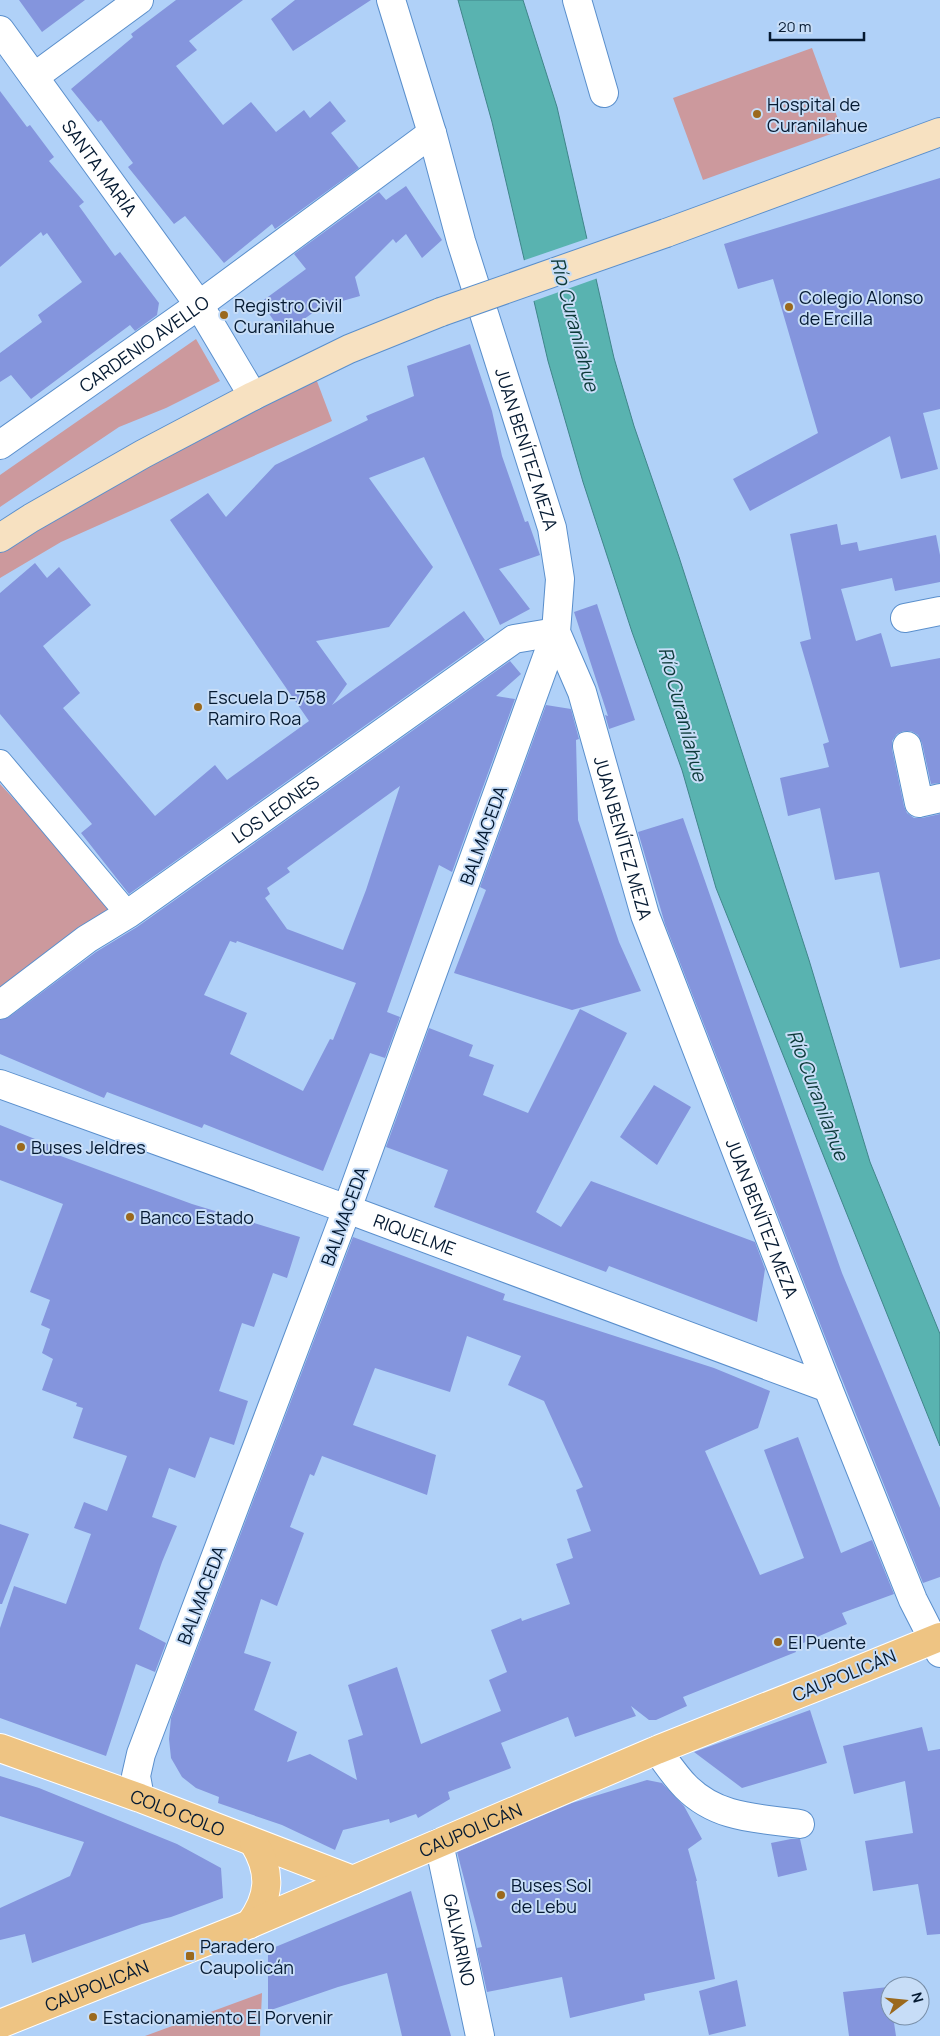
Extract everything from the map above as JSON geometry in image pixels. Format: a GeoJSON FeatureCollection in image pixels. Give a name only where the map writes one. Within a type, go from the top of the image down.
{"type":"FeatureCollection","features":[{"type":"Feature","properties":{"kind":"main road"},"geometry":{"type":"LineString","coordinates":[[0,538],[31,518],[143,454],[253,396],[349,349],[441,312],[666,233],[940,132]]}},
{"type":"Feature","properties":{"kind":"main road","name":"CAUPOLICÁN"},"geometry":{"type":"LineString","coordinates":[[0,2024],[250,1924],[657,1750],[940,1637]]}},
{"type":"Feature","properties":{"kind":"main road","name":"COLO COLO"},"geometry":{"type":"LineString","coordinates":[[0,1748],[140,1798],[353,1880]]}},
{"type":"Feature","properties":{"kind":"main road"},"geometry":{"type":"LineString","coordinates":[[250,1924],[262,1905],[267,1884],[266,1870],[254,1843]]}},
{"type":"Feature","properties":{"kind":"street"},"geometry":{"type":"LineString","coordinates":[[34,77],[139,0]]}},
{"type":"Feature","properties":{"kind":"street","name":"JUAN BENÍTEZ MEZA"},"geometry":{"type":"LineString","coordinates":[[391,0],[432,133],[461,241],[552,528],[560,578],[556,632],[582,692],[645,915],[828,1388],[913,1600],[940,1652]]}},
{"type":"Feature","properties":{"kind":"street"},"geometry":{"type":"LineString","coordinates":[[577,0],[604,93]]}},
{"type":"Feature","properties":{"kind":"street","name":"SANTA MARÍA"},"geometry":{"type":"LineString","coordinates":[[0,30],[199,305],[253,396]]}},
{"type":"Feature","properties":{"kind":"street","name":"CARDENIO AVELLO"},"geometry":{"type":"LineString","coordinates":[[0,445],[199,305],[432,133]]}},
{"type":"Feature","properties":{"kind":"street"},"geometry":{"type":"LineString","coordinates":[[905,618],[940,611]]}},
{"type":"Feature","properties":{"kind":"street","name":"LOS LEONES"},"geometry":{"type":"LineString","coordinates":[[0,1005],[87,938],[128,914],[514,639],[556,632]]}},
{"type":"Feature","properties":{"kind":"street","name":"BALMACEDA"},"geometry":{"type":"LineString","coordinates":[[140,1798],[136,1776],[141,1754],[348,1209],[556,632]]}},
{"type":"Feature","properties":{"kind":"street"},"geometry":{"type":"LineString","coordinates":[[907,746],[919,803],[940,798]]}},
{"type":"Feature","properties":{"kind":"street"},"geometry":{"type":"LineString","coordinates":[[0,762],[128,914]]}},
{"type":"Feature","properties":{"kind":"street","name":"RIQUELME"},"geometry":{"type":"LineString","coordinates":[[0,1084],[348,1209],[828,1388]]}},
{"type":"Feature","properties":{"kind":"street"},"geometry":{"type":"LineString","coordinates":[[657,1750],[685,1786],[708,1805],[732,1815],[800,1824]]}},
{"type":"Feature","properties":{"kind":"street","name":"GALVARINO"},"geometry":{"type":"LineString","coordinates":[[439,1843],[480,2036]]}},
{"type":"Feature","properties":{"kind":"shaded area","name":"Hospital de Curanilahue"},"geometry":{"type":"Polygon","coordinates":[[[812,48],[842,130],[703,180],[673,98],[812,48]]]}},
{"type":"Feature","properties":{"kind":"shaded area"},"geometry":{"type":"Polygon","coordinates":[[[196,339],[220,381],[166,408],[119,427],[0,507],[0,475],[196,339]]]}},
{"type":"Feature","properties":{"kind":"shaded area"},"geometry":{"type":"Polygon","coordinates":[[[315,376],[332,421],[61,542],[0,578],[0,529],[315,376]]]}},
{"type":"Feature","properties":{"kind":"shaded area"},"geometry":{"type":"Polygon","coordinates":[[[0,784],[121,915],[0,995],[0,784]]]}},
{"type":"Feature","properties":{"kind":"shaded area"},"geometry":{"type":"Polygon","coordinates":[[[262,1993],[260,2036],[145,2036],[262,1993]]]}},
{"type":"Feature","properties":{"kind":"water","name":"Río Curanilahue"},"geometry":{"type":"Polygon","coordinates":[[[458,0],[523,0],[557,107],[614,358],[634,426],[679,557],[809,960],[870,1162],[940,1334],[940,1446],[716,888],[682,770],[632,632],[583,482],[548,361],[492,122],[458,0]]]}},
{"type":"Feature","properties":{"kind":"pier"},"geometry":{"type":"Polygon","coordinates":[[[589,238],[598,278],[531,302],[522,261],[589,238]]]}},
{"type":"Feature","properties":{"kind":"building"},"geometry":{"type":"Polygon","coordinates":[[[19,0],[85,0],[42,32],[19,0]]]}},
{"type":"Feature","properties":{"kind":"building"},"geometry":{"type":"Polygon","coordinates":[[[176,0],[243,0],[189,41],[197,50],[176,66],[223,125],[251,102],[276,132],[304,110],[310,118],[330,101],[346,121],[331,133],[359,168],[275,229],[272,224],[224,263],[185,216],[174,224],[128,167],[133,163],[101,120],[98,122],[71,89],[133,37],[131,34],[176,0]]]}},
{"type":"Feature","properties":{"kind":"building"},"geometry":{"type":"Polygon","coordinates":[[[295,0],[371,0],[293,51],[271,19],[295,0]]]}},
{"type":"Feature","properties":{"kind":"building"},"geometry":{"type":"Polygon","coordinates":[[[0,91],[27,127],[30,125],[54,157],[49,161],[84,202],[79,206],[115,256],[120,252],[159,303],[157,315],[135,331],[130,325],[31,399],[11,375],[0,382],[0,353],[42,322],[38,315],[82,282],[47,233],[43,236],[41,232],[0,267],[0,91]]]}},
{"type":"Feature","properties":{"kind":"building"},"geometry":{"type":"Polygon","coordinates":[[[940,178],[940,409],[923,413],[938,469],[901,479],[890,436],[750,511],[733,479],[818,433],[773,279],[738,289],[724,244],[940,178]]]}},
{"type":"Feature","properties":{"kind":"building"},"geometry":{"type":"Polygon","coordinates":[[[406,186],[442,240],[422,258],[406,234],[396,243],[393,239],[355,277],[360,296],[321,307],[283,334],[261,302],[306,269],[294,254],[379,192],[386,200],[406,186]]]}},
{"type":"Feature","properties":{"kind":"building"},"geometry":{"type":"Polygon","coordinates":[[[470,344],[492,411],[502,456],[525,522],[528,521],[540,555],[499,569],[530,609],[500,625],[424,457],[369,478],[433,567],[389,627],[316,641],[347,684],[332,705],[464,611],[485,640],[129,894],[81,833],[92,824],[0,714],[0,593],[35,563],[47,578],[59,567],[91,605],[43,646],[80,693],[63,708],[155,816],[215,765],[227,780],[309,721],[170,520],[208,493],[226,517],[275,465],[368,420],[366,416],[414,396],[407,366],[470,344]]]}},
{"type":"Feature","properties":{"kind":"building"},"geometry":{"type":"Polygon","coordinates":[[[837,524],[841,545],[857,542],[859,551],[936,535],[940,555],[940,582],[895,591],[892,578],[841,589],[856,641],[881,633],[891,667],[940,658],[940,783],[931,784],[922,743],[918,735],[911,731],[897,734],[892,741],[892,749],[907,813],[914,818],[940,814],[940,959],[900,968],[879,872],[835,880],[820,808],[788,816],[780,778],[829,767],[823,744],[829,742],[800,642],[811,639],[790,534],[837,524]]]}},
{"type":"Feature","properties":{"kind":"building"},"geometry":{"type":"Polygon","coordinates":[[[597,604],[635,720],[609,729],[605,715],[608,716],[574,612],[597,604]]]}},
{"type":"Feature","properties":{"kind":"building"},"geometry":{"type":"Polygon","coordinates":[[[510,661],[521,674],[496,696],[515,699],[452,872],[439,865],[387,1012],[400,1017],[385,1058],[370,1053],[323,1171],[204,1124],[202,1128],[107,1092],[104,1098],[0,1054],[0,1020],[9,1017],[96,952],[137,927],[510,661]],[[400,786],[287,868],[290,872],[267,888],[270,894],[265,898],[287,929],[343,950],[366,890],[400,786]],[[230,941],[204,995],[247,1013],[230,1054],[303,1091],[330,1039],[333,1040],[356,983],[237,941],[236,943],[230,941]]]}},
{"type":"Feature","properties":{"kind":"building"},"geometry":{"type":"Polygon","coordinates":[[[546,705],[571,709],[579,739],[576,740],[578,820],[619,942],[641,991],[572,1010],[454,973],[486,890],[480,887],[546,705]]]}},
{"type":"Feature","properties":{"kind":"building"},"geometry":{"type":"Polygon","coordinates":[[[683,818],[842,1273],[940,1508],[940,1577],[923,1583],[665,924],[638,832],[683,818]]]}},
{"type":"Feature","properties":{"kind":"building"},"geometry":{"type":"Polygon","coordinates":[[[580,1009],[627,1033],[536,1212],[561,1227],[591,1181],[755,1242],[765,1269],[757,1322],[609,1266],[606,1272],[434,1207],[448,1170],[386,1147],[429,1028],[473,1045],[469,1056],[494,1065],[483,1095],[528,1113],[580,1009]]]}},
{"type":"Feature","properties":{"kind":"building"},"geometry":{"type":"Polygon","coordinates":[[[654,1085],[691,1107],[657,1165],[620,1137],[654,1085]]]}},
{"type":"Feature","properties":{"kind":"building"},"geometry":{"type":"Polygon","coordinates":[[[0,1125],[60,1149],[58,1155],[192,1204],[300,1237],[287,1278],[273,1273],[254,1327],[242,1323],[219,1391],[248,1401],[234,1445],[210,1437],[195,1478],[169,1468],[152,1517],[177,1526],[162,1562],[139,1629],[166,1643],[155,1672],[136,1664],[106,1756],[0,1718],[0,1628],[14,1586],[66,1604],[91,1534],[74,1528],[84,1502],[107,1511],[127,1456],[73,1438],[83,1408],[76,1406],[77,1403],[42,1390],[53,1359],[42,1353],[50,1329],[41,1325],[50,1300],[30,1292],[63,1204],[0,1180],[0,1125]]]}},
{"type":"Feature","properties":{"kind":"building"},"geometry":{"type":"Polygon","coordinates":[[[353,1237],[505,1294],[503,1300],[714,1368],[770,1391],[758,1428],[705,1451],[760,1575],[804,1558],[764,1450],[798,1437],[841,1553],[872,1540],[894,1594],[842,1613],[847,1624],[794,1647],[796,1652],[683,1697],[687,1706],[656,1720],[649,1720],[631,1706],[636,1716],[575,1737],[568,1717],[501,1743],[511,1768],[448,1792],[450,1799],[418,1818],[416,1814],[390,1823],[389,1819],[343,1830],[335,1850],[282,1825],[218,1803],[219,1797],[196,1788],[182,1777],[171,1758],[169,1739],[171,1718],[353,1237]],[[467,1336],[450,1392],[375,1368],[353,1425],[436,1455],[427,1495],[322,1456],[314,1476],[310,1474],[290,1527],[304,1533],[277,1606],[261,1599],[244,1653],[271,1662],[254,1710],[297,1732],[287,1762],[310,1754],[357,1780],[348,1740],[363,1735],[348,1685],[397,1667],[421,1744],[501,1711],[489,1680],[507,1672],[491,1630],[521,1618],[522,1621],[570,1604],[556,1564],[573,1558],[567,1539],[591,1531],[576,1490],[583,1487],[544,1401],[508,1385],[521,1356],[467,1336]]]}},
{"type":"Feature","properties":{"kind":"building"},"geometry":{"type":"Polygon","coordinates":[[[0,1524],[29,1534],[2,1604],[0,1604],[0,1524]]]}},
{"type":"Feature","properties":{"kind":"building"},"geometry":{"type":"Polygon","coordinates":[[[810,1710],[827,1763],[742,1788],[694,1752],[810,1710]]]}},
{"type":"Feature","properties":{"kind":"building"},"geometry":{"type":"Polygon","coordinates":[[[922,1727],[928,1751],[940,1749],[940,1934],[927,1935],[918,1884],[873,1891],[865,1841],[913,1833],[905,1781],[854,1794],[843,1746],[922,1727]]]}},
{"type":"Feature","properties":{"kind":"building"},"geometry":{"type":"Polygon","coordinates":[[[0,1776],[39,1788],[177,1844],[221,1868],[223,1898],[32,1963],[25,1934],[0,1940],[0,1908],[70,1876],[84,1842],[0,1816],[0,1776]]]}},
{"type":"Feature","properties":{"kind":"building"},"geometry":{"type":"Polygon","coordinates":[[[647,1780],[662,1783],[684,1806],[702,1839],[688,1849],[697,1881],[715,1979],[644,1994],[645,2000],[570,2018],[562,1977],[487,1992],[477,1948],[482,1947],[457,1852],[572,1803],[647,1780]]]}},
{"type":"Feature","properties":{"kind":"building"},"geometry":{"type":"Polygon","coordinates":[[[800,1839],[807,1870],[778,1877],[771,1843],[800,1839]]]}},
{"type":"Feature","properties":{"kind":"building"},"geometry":{"type":"Polygon","coordinates":[[[411,1891],[451,2036],[402,2036],[387,1973],[338,1987],[268,2011],[268,1950],[411,1891]]]}},
{"type":"Feature","properties":{"kind":"building"},"geometry":{"type":"Polygon","coordinates":[[[737,1980],[746,2026],[709,2035],[699,1991],[737,1980]]]}},
{"type":"Feature","properties":{"kind":"building"},"geometry":{"type":"Polygon","coordinates":[[[880,1988],[880,2026],[894,2026],[896,2036],[849,2036],[843,1992],[880,1988]]]}},
{"type":"Feature","properties":{"kind":"place","name":"Hospital de Curanilahue"},"geometry":{"type":"Point","coordinates":[757,114]}},
{"type":"Feature","properties":{"kind":"place","name":"Colegio Alonso de Ercilla"},"geometry":{"type":"Point","coordinates":[789,307]}},
{"type":"Feature","properties":{"kind":"place","name":"Registro Civil Curanilahue"},"geometry":{"type":"Point","coordinates":[224,315]}},
{"type":"Feature","properties":{"kind":"place","name":"Escuela D-758 Ramiro Roa"},"geometry":{"type":"Point","coordinates":[198,707]}},
{"type":"Feature","properties":{"kind":"place","name":"Buses Jeldres"},"geometry":{"type":"Point","coordinates":[21,1147]}},
{"type":"Feature","properties":{"kind":"place","name":"Banco Estado"},"geometry":{"type":"Point","coordinates":[130,1217]}},
{"type":"Feature","properties":{"kind":"place","name":"El Puente"},"geometry":{"type":"Point","coordinates":[778,1642]}},
{"type":"Feature","properties":{"kind":"place","name":"Buses Sol de Lebu"},"geometry":{"type":"Point","coordinates":[501,1895]}},
{"type":"Feature","properties":{"kind":"place","name":"Paradero Caupolicán"},"geometry":{"type":"Point","coordinates":[190,1956]}},
{"type":"Feature","properties":{"kind":"place","name":"Estacionamiento El Porvenir"},"geometry":{"type":"Point","coordinates":[93,2017]}}]}
